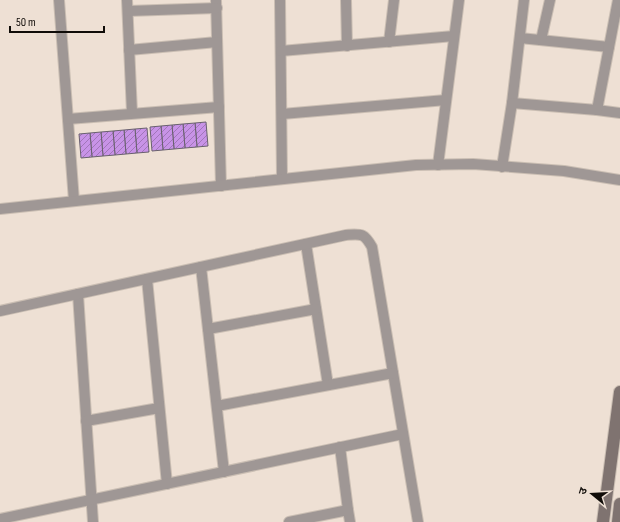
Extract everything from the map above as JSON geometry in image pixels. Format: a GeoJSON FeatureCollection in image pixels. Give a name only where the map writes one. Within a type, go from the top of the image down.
{"type":"FeatureCollection","features":[{"type":"Feature","properties":{"kind":"street"},"geometry":{"type":"LineString","coordinates":[[59,0],[74,201]]}},
{"type":"Feature","properties":{"kind":"street"},"geometry":{"type":"LineString","coordinates":[[127,0],[132,113]]}},
{"type":"Feature","properties":{"kind":"street"},"geometry":{"type":"LineString","coordinates":[[280,0],[282,179]]}},
{"type":"Feature","properties":{"kind":"street"},"geometry":{"type":"LineString","coordinates":[[346,0],[347,46]]}},
{"type":"Feature","properties":{"kind":"street"},"geometry":{"type":"LineString","coordinates":[[389,42],[394,0]]}},
{"type":"Feature","properties":{"kind":"street"},"geometry":{"type":"LineString","coordinates":[[438,165],[459,0]]}},
{"type":"Feature","properties":{"kind":"street"},"geometry":{"type":"LineString","coordinates":[[502,167],[512,103],[524,0]]}},
{"type":"Feature","properties":{"kind":"street"},"geometry":{"type":"LineString","coordinates":[[541,40],[550,0]]}},
{"type":"Feature","properties":{"kind":"street"},"geometry":{"type":"LineString","coordinates":[[597,110],[618,0]]}},
{"type":"Feature","properties":{"kind":"street"},"geometry":{"type":"LineString","coordinates":[[128,11],[216,4],[221,186]]}},
{"type":"Feature","properties":{"kind":"street"},"geometry":{"type":"LineString","coordinates":[[281,51],[454,36]]}},
{"type":"Feature","properties":{"kind":"street"},"geometry":{"type":"LineString","coordinates":[[520,38],[609,47]]}},
{"type":"Feature","properties":{"kind":"street"},"geometry":{"type":"LineString","coordinates":[[129,50],[217,42]]}},
{"type":"Feature","properties":{"kind":"street"},"geometry":{"type":"LineString","coordinates":[[282,114],[446,100]]}},
{"type":"Feature","properties":{"kind":"street"},"geometry":{"type":"LineString","coordinates":[[512,103],[620,113]]}},
{"type":"Feature","properties":{"kind":"street"},"geometry":{"type":"LineString","coordinates":[[68,119],[219,107]]}},
{"type":"Feature","properties":{"kind":"street"},"geometry":{"type":"LineString","coordinates":[[0,208],[416,165],[473,164],[564,171],[620,180]]}},
{"type":"Feature","properties":{"kind":"street"},"geometry":{"type":"LineString","coordinates":[[0,311],[346,235],[359,234],[366,237],[372,247],[418,522]]}},
{"type":"Feature","properties":{"kind":"street"},"geometry":{"type":"LineString","coordinates":[[306,244],[328,385]]}},
{"type":"Feature","properties":{"kind":"street"},"geometry":{"type":"LineString","coordinates":[[201,267],[224,472]]}},
{"type":"Feature","properties":{"kind":"street"},"geometry":{"type":"LineString","coordinates":[[147,279],[167,484]]}},
{"type":"Feature","properties":{"kind":"street"},"geometry":{"type":"LineString","coordinates":[[78,294],[93,522]]}},
{"type":"Feature","properties":{"kind":"street"},"geometry":{"type":"LineString","coordinates":[[208,329],[316,309]]}},
{"type":"Feature","properties":{"kind":"street"},"geometry":{"type":"LineString","coordinates":[[217,406],[393,373]]}},
{"type":"Feature","properties":{"kind":"street"},"geometry":{"type":"LineString","coordinates":[[603,522],[620,392]]}},
{"type":"Feature","properties":{"kind":"street"},"geometry":{"type":"LineString","coordinates":[[86,421],[159,408]]}},
{"type":"Feature","properties":{"kind":"street"},"geometry":{"type":"LineString","coordinates":[[0,519],[403,434]]}},
{"type":"Feature","properties":{"kind":"street"},"geometry":{"type":"LineString","coordinates":[[340,447],[350,522]]}},
{"type":"Feature","properties":{"kind":"street"},"geometry":{"type":"LineString","coordinates":[[618,522],[620,504]]}},
{"type":"Feature","properties":{"kind":"street"},"geometry":{"type":"LineString","coordinates":[[289,522],[308,520],[348,510]]}},
{"type":"Feature","properties":{"kind":"building"},"geometry":{"type":"Polygon","coordinates":[[[206,122],[208,146],[197,147],[195,123],[206,122]]]}},
{"type":"Feature","properties":{"kind":"building"},"geometry":{"type":"Polygon","coordinates":[[[195,123],[197,147],[185,148],[183,124],[195,123]]]}},
{"type":"Feature","properties":{"kind":"building"},"geometry":{"type":"Polygon","coordinates":[[[183,124],[185,148],[174,149],[172,125],[183,124]]]}},
{"type":"Feature","properties":{"kind":"building"},"geometry":{"type":"Polygon","coordinates":[[[172,125],[174,149],[163,150],[161,126],[172,125]]]}},
{"type":"Feature","properties":{"kind":"building"},"geometry":{"type":"Polygon","coordinates":[[[161,126],[163,150],[152,151],[150,127],[161,126]]]}},
{"type":"Feature","properties":{"kind":"building"},"geometry":{"type":"Polygon","coordinates":[[[147,128],[149,152],[137,153],[135,129],[147,128]]]}},
{"type":"Feature","properties":{"kind":"building"},"geometry":{"type":"Polygon","coordinates":[[[135,129],[137,153],[126,154],[124,130],[135,129]]]}},
{"type":"Feature","properties":{"kind":"building"},"geometry":{"type":"Polygon","coordinates":[[[124,130],[126,154],[115,155],[113,131],[124,130]]]}},
{"type":"Feature","properties":{"kind":"building"},"geometry":{"type":"Polygon","coordinates":[[[113,131],[115,155],[103,156],[101,132],[113,131]]]}},
{"type":"Feature","properties":{"kind":"building"},"geometry":{"type":"Polygon","coordinates":[[[101,132],[103,156],[92,157],[90,133],[101,132]]]}},
{"type":"Feature","properties":{"kind":"building"},"geometry":{"type":"Polygon","coordinates":[[[90,133],[92,157],[81,158],[79,134],[90,133]]]}}]}
